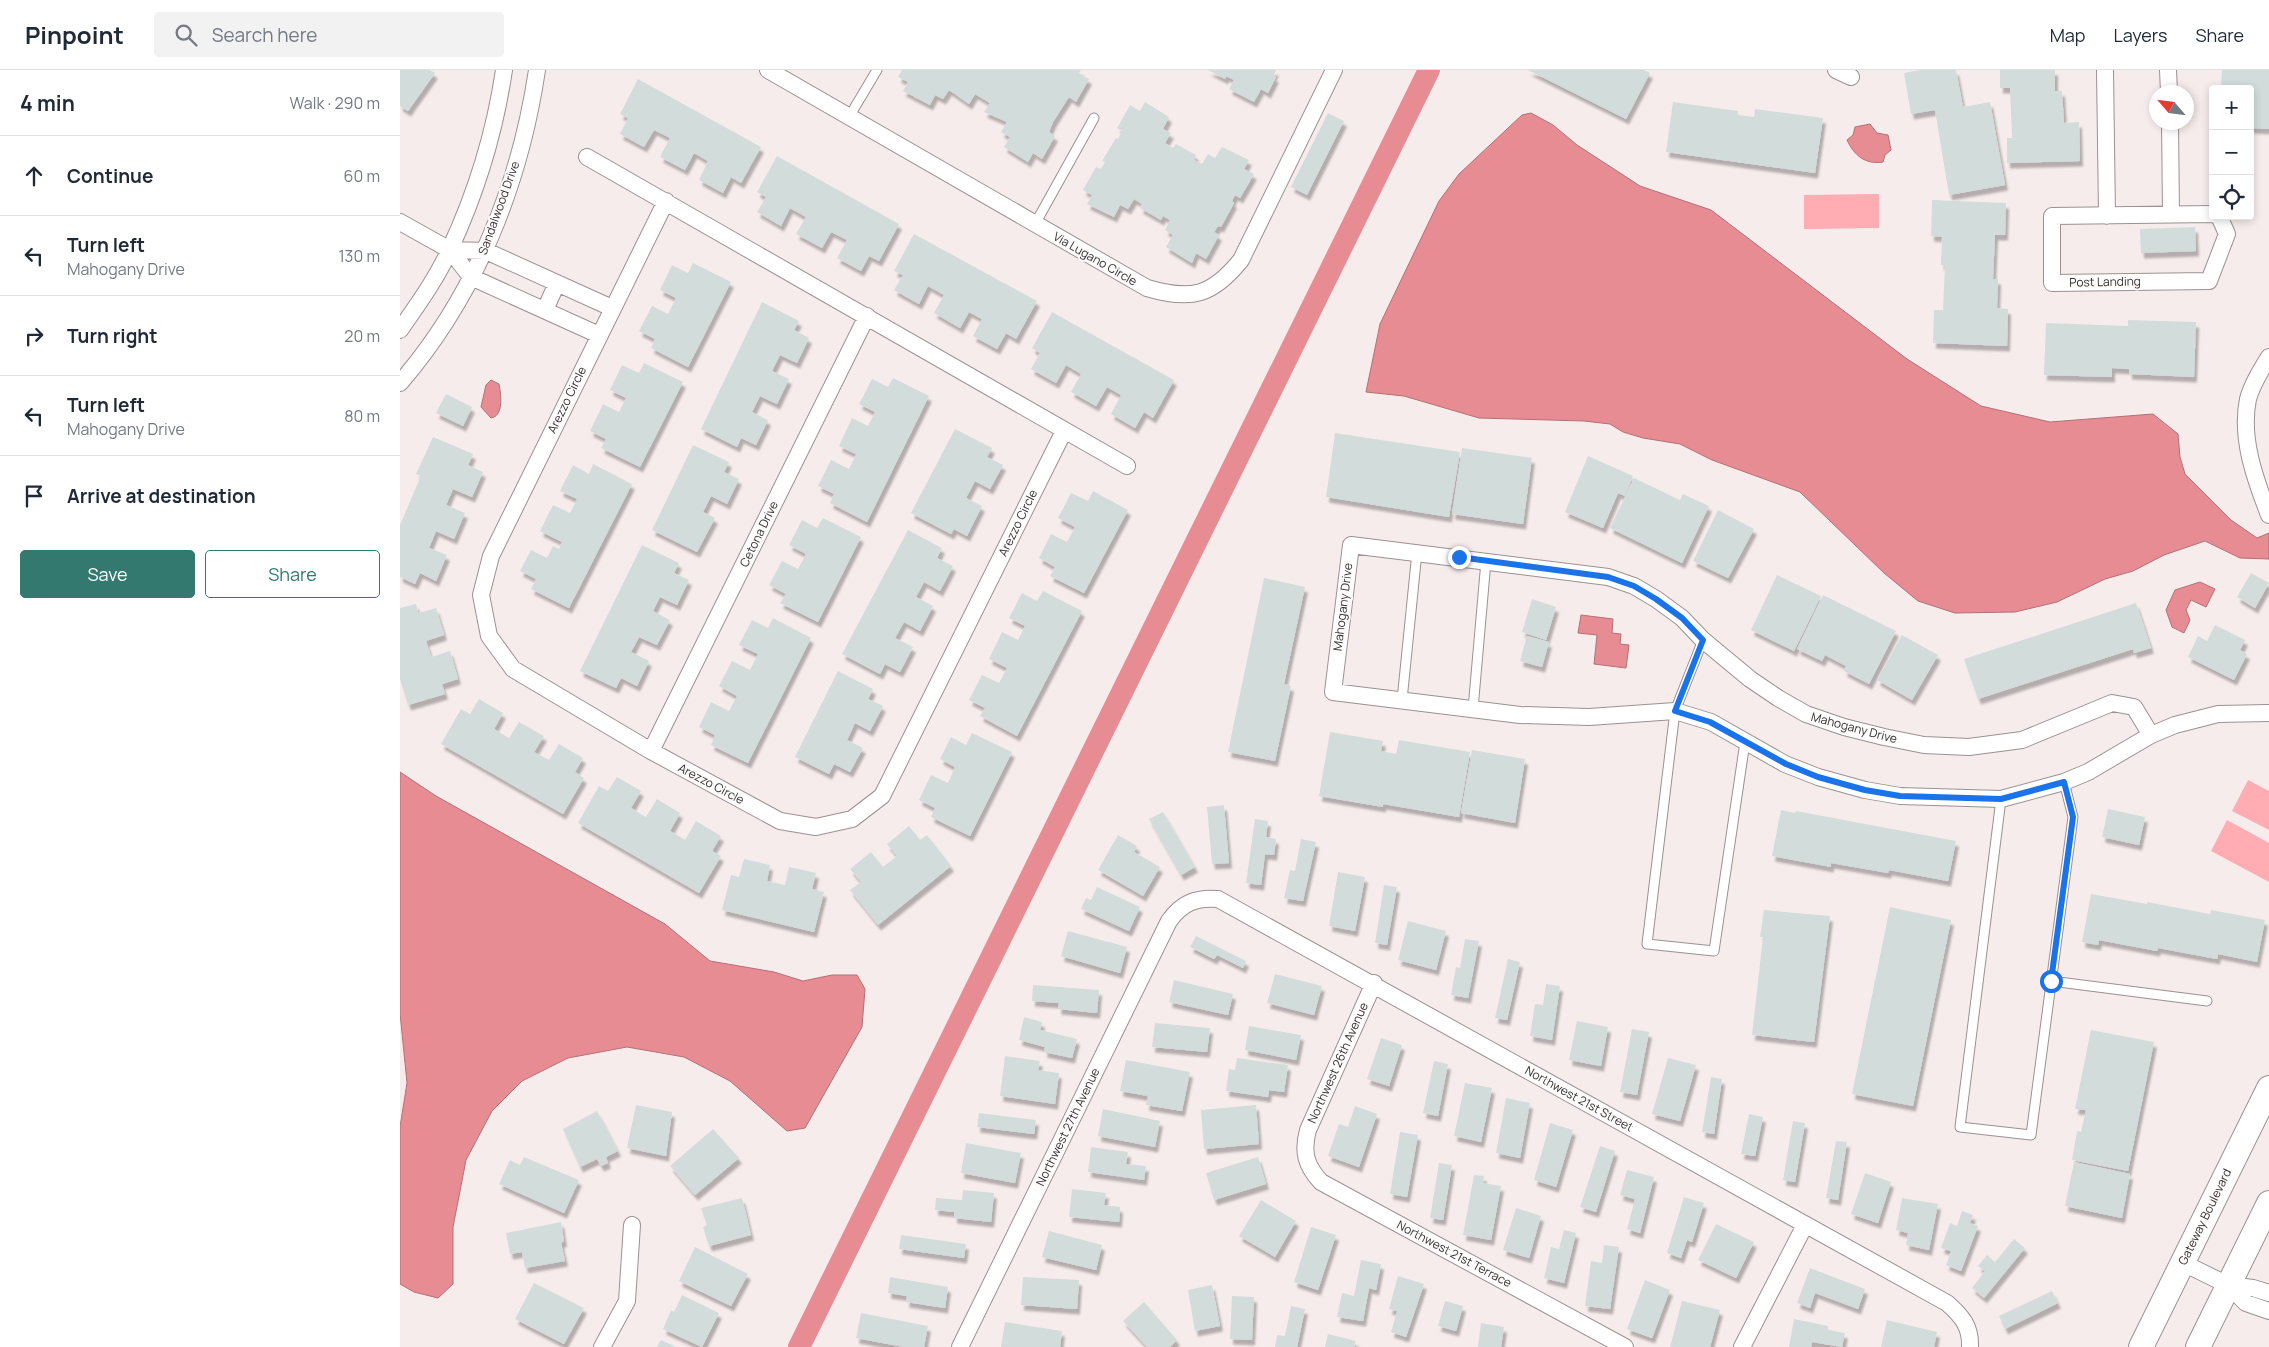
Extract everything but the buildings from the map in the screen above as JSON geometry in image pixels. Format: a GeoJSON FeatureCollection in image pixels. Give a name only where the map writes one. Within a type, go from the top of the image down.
{"type":"FeatureCollection","features":[{"type":"Feature","properties":{"kind":"main road","name":"Gateway Boulevard"},"geometry":{"type":"LineString","coordinates":[[2141,1347],[2269,1088]]}},
{"type":"Feature","properties":{"kind":"main road"},"geometry":{"type":"LineString","coordinates":[[2198,1347],[2269,1203]]}},
{"type":"Feature","properties":{"kind":"street"},"geometry":{"type":"LineString","coordinates":[[400,330],[431,285],[450,250],[473,192],[484,156],[504,70]]}},
{"type":"Feature","properties":{"kind":"street","name":"Sandalwood Drive"},"geometry":{"type":"LineString","coordinates":[[400,382],[422,357],[442,327],[486,251],[520,148],[537,70]]}},
{"type":"Feature","properties":{"kind":"street","name":"Via Lugano Circle"},"geometry":{"type":"LineString","coordinates":[[768,70],[1147,288],[1180,294],[1194,294],[1211,290],[1228,276],[1241,260],[1334,70]]}},
{"type":"Feature","properties":{"kind":"street"},"geometry":{"type":"LineString","coordinates":[[2105,70],[2107,216]]}},
{"type":"Feature","properties":{"kind":"street"},"geometry":{"type":"LineString","coordinates":[[2168,70],[2169,85]]}},
{"type":"Feature","properties":{"kind":"street"},"geometry":{"type":"LineString","coordinates":[[2170,130],[2171,214]]}},
{"type":"Feature","properties":{"kind":"street"},"geometry":{"type":"LineString","coordinates":[[587,157],[1127,466]]}},
{"type":"Feature","properties":{"kind":"street","name":"Arezzo Circle"},"geometry":{"type":"LineString","coordinates":[[666,201],[491,556],[481,595],[488,636],[513,669],[651,751],[780,821],[816,827],[852,819],[882,796],[1064,431]]}},
{"type":"Feature","properties":{"kind":"street","name":"Post Landing"},"geometry":{"type":"LineString","coordinates":[[2209,214],[2052,216],[2052,283],[2209,281],[2227,234],[2221,220]]}},
{"type":"Feature","properties":{"kind":"street"},"geometry":{"type":"LineString","coordinates":[[400,222],[450,250],[472,277],[599,335]]}},
{"type":"Feature","properties":{"kind":"street"},"geometry":{"type":"LineString","coordinates":[[450,250],[486,251],[612,308]]}},
{"type":"Feature","properties":{"kind":"street"},"geometry":{"type":"LineString","coordinates":[[545,310],[557,283]]}},
{"type":"Feature","properties":{"kind":"street","name":"Cetona Drive"},"geometry":{"type":"LineString","coordinates":[[651,751],[867,316]]}},
{"type":"Feature","properties":{"kind":"street"},"geometry":{"type":"LineString","coordinates":[[2269,357],[2257,375],[2248,398],[2246,429],[2250,457],[2269,515]]}},
{"type":"Feature","properties":{"kind":"street","name":"Mahogany Drive"},"geometry":{"type":"LineString","coordinates":[[2151,735],[2134,708],[2112,703],[2022,740],[1969,747],[1924,744],[1884,737],[1844,727],[1806,714],[1750,679],[1703,640],[1682,618],[1634,586],[1608,577],[1351,545],[1332,692],[1520,715],[1589,717],[1675,711],[1710,722],[1786,764],[1818,777],[1865,790],[1900,796],[2001,799],[2064,782],[2088,772],[2151,735],[2175,725],[2218,714],[2269,713]]}},
{"type":"Feature","properties":{"kind":"street","name":"Northwest 21st Street"},"geometry":{"type":"LineString","coordinates":[[1178,909],[1190,901],[1204,898],[1218,899],[1374,983],[1947,1303],[1961,1315],[1969,1330],[1970,1347]]}},
{"type":"Feature","properties":{"kind":"street","name":"Northwest 27th Avenue"},"geometry":{"type":"LineString","coordinates":[[960,1347],[1169,922],[1178,909]]}},
{"type":"Feature","properties":{"kind":"street","name":"Northwest 26th Avenue"},"geometry":{"type":"LineString","coordinates":[[1304,1144],[1374,983]]}},
{"type":"Feature","properties":{"kind":"street","name":"Northwest 21st Terrace"},"geometry":{"type":"LineString","coordinates":[[1304,1144],[1306,1159],[1312,1172],[1322,1182],[1625,1347]]}},
{"type":"Feature","properties":{"kind":"street"},"geometry":{"type":"LineString","coordinates":[[602,1347],[627,1301],[632,1225]]}},
{"type":"Feature","properties":{"kind":"street"},"geometry":{"type":"LineString","coordinates":[[1742,1347],[1805,1225]]}},
{"type":"Feature","properties":{"kind":"street"},"geometry":{"type":"LineString","coordinates":[[2183,1263],[2228,1285],[2246,1303],[2269,1311]]}},
{"type":"Feature","properties":{"kind":"street"},"geometry":{"type":"LineString","coordinates":[[2228,1285],[2253,1288],[2269,1294]]}},
{"type":"Feature","properties":{"kind":"lane"},"geometry":{"type":"LineString","coordinates":[[849,117],[877,70]]}},
{"type":"Feature","properties":{"kind":"lane"},"geometry":{"type":"LineString","coordinates":[[1035,224],[1094,118]]}},
{"type":"Feature","properties":{"kind":"lane"},"geometry":{"type":"LineString","coordinates":[[1402,700],[1417,552]]}},
{"type":"Feature","properties":{"kind":"lane"},"geometry":{"type":"LineString","coordinates":[[1473,709],[1486,561]]}},
{"type":"Feature","properties":{"kind":"lane"},"geometry":{"type":"LineString","coordinates":[[1703,640],[1675,711],[1647,944],[1714,951],[1745,742]]}},
{"type":"Feature","properties":{"kind":"lane"},"geometry":{"type":"LineString","coordinates":[[2001,799],[1960,1127],[2031,1136],[2073,817],[2064,782]]}},
{"type":"Feature","properties":{"kind":"lane"},"geometry":{"type":"LineString","coordinates":[[2051,981],[2207,1001]]}},
{"type":"Feature","properties":{"kind":"shaded area"},"geometry":{"type":"Polygon","coordinates":[[[1531,113],[1553,125],[1577,145],[1640,186],[1711,210],[1907,359],[1981,406],[2050,422],[2153,414],[2178,434],[2180,457],[2185,474],[2231,520],[2257,538],[2269,533],[2269,559],[2240,558],[2205,541],[2164,555],[2133,571],[2105,579],[2057,602],[2015,612],[1955,613],[1918,601],[1884,573],[1800,492],[1712,460],[1680,444],[1643,438],[1623,432],[1610,424],[1584,421],[1479,418],[1404,396],[1366,392],[1380,324],[1439,201],[1459,174],[1522,115],[1531,113]]]}},
{"type":"Feature","properties":{"kind":"shaded area"},"geometry":{"type":"Polygon","coordinates":[[[1870,124],[1877,133],[1888,135],[1891,150],[1885,155],[1883,162],[1871,162],[1861,158],[1847,140],[1853,135],[1855,127],[1870,124]]]}},
{"type":"Feature","properties":{"kind":"shaded area"},"geometry":{"type":"Polygon","coordinates":[[[1879,194],[1879,228],[1804,229],[1804,195],[1879,194]]]}},
{"type":"Feature","properties":{"kind":"shaded area"},"geometry":{"type":"Polygon","coordinates":[[[491,380],[499,384],[501,399],[498,413],[491,418],[481,407],[486,385],[491,380]]]}},
{"type":"Feature","properties":{"kind":"shaded area"},"geometry":{"type":"Polygon","coordinates":[[[2200,582],[2215,589],[2206,607],[2191,600],[2186,610],[2190,620],[2184,633],[2172,627],[2166,610],[2175,590],[2200,582]]]}},
{"type":"Feature","properties":{"kind":"shaded area"},"geometry":{"type":"Polygon","coordinates":[[[1581,615],[1613,619],[1612,633],[1621,634],[1620,644],[1629,645],[1626,668],[1594,664],[1597,635],[1578,633],[1581,615]]]}},
{"type":"Feature","properties":{"kind":"shaded area"},"geometry":{"type":"Polygon","coordinates":[[[400,772],[436,796],[665,924],[710,961],[774,972],[803,981],[832,975],[857,975],[865,989],[862,1027],[805,1128],[787,1131],[730,1081],[684,1057],[627,1047],[568,1058],[522,1081],[492,1111],[466,1160],[453,1227],[453,1284],[438,1298],[414,1292],[400,1284],[400,1127],[407,1083],[400,1013],[400,772]]]}},
{"type":"Feature","properties":{"kind":"shaded area"},"geometry":{"type":"Polygon","coordinates":[[[2248,780],[2269,791],[2269,830],[2232,811],[2248,780]]]}},
{"type":"Feature","properties":{"kind":"shaded area"},"geometry":{"type":"Polygon","coordinates":[[[2227,820],[2269,843],[2269,882],[2211,851],[2227,820]]]}},
{"type":"Feature","properties":{"kind":"waterway"},"geometry":{"type":"LineString","coordinates":[[799,1347],[1429,70]]}},
{"type":"Feature","properties":{"kind":"route"},"geometry":{"type":"LineString","coordinates":[[1459,557],[1608,577],[1634,586],[1656,599],[1682,618],[1703,640],[1675,711],[1710,722],[1786,764],[1818,777],[1865,790],[1900,796],[2001,799],[2064,782],[2073,817],[2051,981]]}}]}
